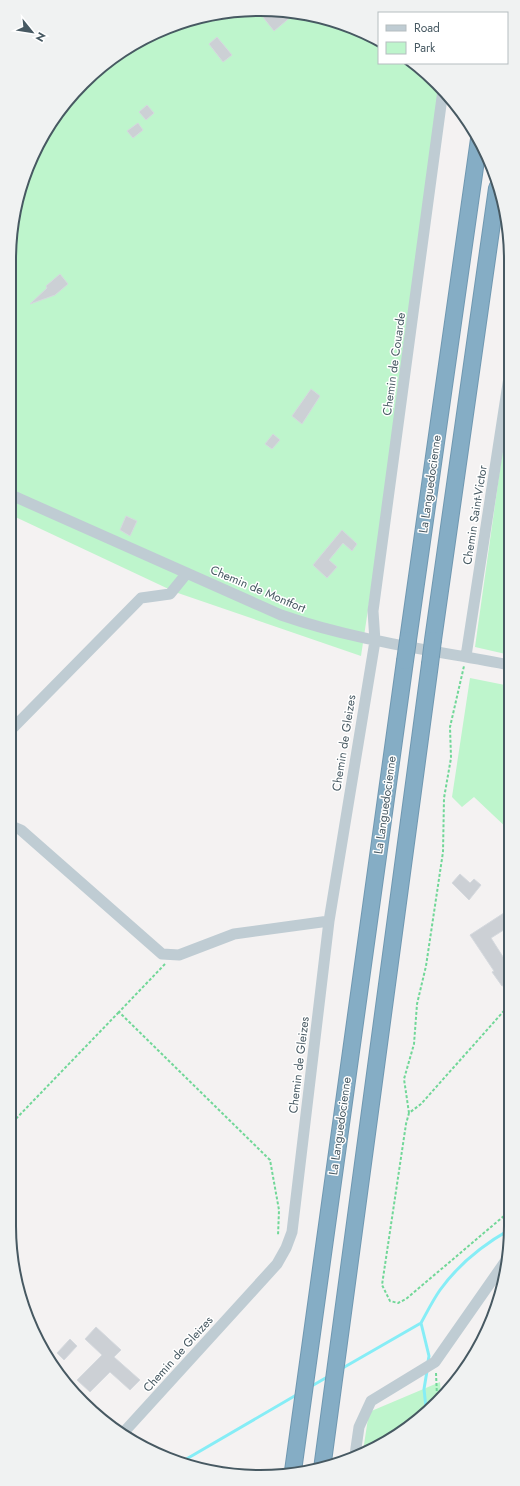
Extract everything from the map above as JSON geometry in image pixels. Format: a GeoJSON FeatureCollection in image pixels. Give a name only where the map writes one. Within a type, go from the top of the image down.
{"type":"FeatureCollection","features":[{"type":"Feature","properties":{"kind":"highway","name":"La Languedocienne"},"geometry":{"type":"LineString","coordinates":[[293,1468],[477,148]]}},
{"type":"Feature","properties":{"kind":"highway","name":"La Languedocienne"},"geometry":{"type":"LineString","coordinates":[[323,1462],[433,640],[496,196]]}},
{"type":"Feature","properties":{"kind":"street","name":"Chemin de Couarde"},"geometry":{"type":"LineString","coordinates":[[375,641],[373,611],[443,99]]}},
{"type":"Feature","properties":{"kind":"street","name":"Chemin Saint-Victor"},"geometry":{"type":"LineString","coordinates":[[466,656],[504,409]]}},
{"type":"Feature","properties":{"kind":"street","name":"Chemin de Montfort"},"geometry":{"type":"LineString","coordinates":[[16,497],[281,615],[317,627],[375,641],[504,664]]}},
{"type":"Feature","properties":{"kind":"street"},"geometry":{"type":"LineString","coordinates":[[16,725],[141,598],[170,594],[187,573]]}},
{"type":"Feature","properties":{"kind":"street","name":"Chemin de Gleizes"},"geometry":{"type":"LineString","coordinates":[[126,1430],[277,1264],[286,1248],[292,1232],[329,921],[375,641]]}},
{"type":"Feature","properties":{"kind":"street"},"geometry":{"type":"LineString","coordinates":[[16,828],[21,830],[162,954],[179,955],[234,934],[329,921]]}},
{"type":"Feature","properties":{"kind":"street"},"geometry":{"type":"LineString","coordinates":[[356,1450],[359,1426],[364,1413],[372,1401],[435,1362],[500,1269]]}},
{"type":"Feature","properties":{"kind":"path"},"geometry":{"type":"LineString","coordinates":[[466,656],[450,727],[451,758],[444,798],[443,852],[426,966],[417,1004],[414,1044],[404,1079],[409,1113],[406,1124],[382,1285],[390,1301],[398,1303],[406,1299],[504,1216]]}},
{"type":"Feature","properties":{"kind":"path"},"geometry":{"type":"LineString","coordinates":[[16,1119],[166,964],[162,954]]}},
{"type":"Feature","properties":{"kind":"path"},"geometry":{"type":"LineString","coordinates":[[409,1113],[421,1104],[504,1010]]}},
{"type":"Feature","properties":{"kind":"path"},"geometry":{"type":"LineString","coordinates":[[119,1012],[270,1160],[279,1210],[278,1241]]}},
{"type":"Feature","properties":{"kind":"path"},"geometry":{"type":"LineString","coordinates":[[435,1362],[437,1394]]}},
{"type":"Feature","properties":{"kind":"green space"},"geometry":{"type":"Polygon","coordinates":[[[260,16],[292,18],[323,24],[368,41],[378,47],[378,64],[406,64],[433,87],[445,101],[361,656],[175,592],[16,517],[16,260],[18,228],[24,197],[41,152],[66,111],[87,87],[124,57],[152,41],[182,29],[197,24],[228,18],[260,16]]]}},
{"type":"Feature","properties":{"kind":"green space"},"geometry":{"type":"Polygon","coordinates":[[[504,441],[504,654],[475,647],[504,441]]]}},
{"type":"Feature","properties":{"kind":"green space"},"geometry":{"type":"Polygon","coordinates":[[[470,678],[504,685],[504,825],[474,797],[462,807],[452,797],[470,678]]]}},
{"type":"Feature","properties":{"kind":"green space"},"geometry":{"type":"Polygon","coordinates":[[[440,1382],[441,1390],[433,1399],[409,1420],[364,1447],[369,1412],[440,1382]]]}},
{"type":"Feature","properties":{"kind":"building"},"geometry":{"type":"Polygon","coordinates":[[[264,16],[290,18],[274,31],[263,17],[264,16]]]}},
{"type":"Feature","properties":{"kind":"building"},"geometry":{"type":"Polygon","coordinates":[[[217,37],[232,55],[223,62],[209,44],[217,37]]]}},
{"type":"Feature","properties":{"kind":"building"},"geometry":{"type":"Polygon","coordinates":[[[147,105],[154,113],[146,120],[139,112],[147,105]]]}},
{"type":"Feature","properties":{"kind":"building"},"geometry":{"type":"Polygon","coordinates":[[[138,123],[143,130],[133,138],[127,131],[138,123]]]}},
{"type":"Feature","properties":{"kind":"building"},"geometry":{"type":"Polygon","coordinates":[[[60,274],[68,284],[55,295],[30,304],[47,288],[46,286],[60,274]]]}},
{"type":"Feature","properties":{"kind":"building"},"geometry":{"type":"Polygon","coordinates":[[[311,389],[320,396],[302,424],[292,416],[311,389]]]}},
{"type":"Feature","properties":{"kind":"building"},"geometry":{"type":"Polygon","coordinates":[[[273,434],[280,440],[272,449],[265,444],[273,434]]]}},
{"type":"Feature","properties":{"kind":"building"},"geometry":{"type":"Polygon","coordinates":[[[126,516],[137,521],[130,536],[120,530],[126,516]]]}},
{"type":"Feature","properties":{"kind":"building"},"geometry":{"type":"Polygon","coordinates":[[[342,530],[357,544],[352,551],[343,543],[329,560],[337,567],[327,578],[313,565],[342,530]]]}},
{"type":"Feature","properties":{"kind":"building"},"geometry":{"type":"Polygon","coordinates":[[[460,874],[470,883],[474,879],[481,885],[469,900],[452,883],[460,874]]]}},
{"type":"Feature","properties":{"kind":"building"},"geometry":{"type":"Polygon","coordinates":[[[504,913],[504,930],[491,938],[504,958],[504,985],[502,986],[492,972],[494,971],[470,935],[504,913]]]}},
{"type":"Feature","properties":{"kind":"building"},"geometry":{"type":"Polygon","coordinates":[[[96,1327],[121,1350],[114,1357],[140,1380],[130,1390],[110,1372],[90,1392],[77,1380],[102,1355],[85,1339],[96,1327]]]}},
{"type":"Feature","properties":{"kind":"building"},"geometry":{"type":"Polygon","coordinates":[[[70,1339],[77,1346],[64,1360],[57,1353],[70,1339]]]}},
{"type":"Feature","properties":{"kind":"waterway"},"geometry":{"type":"LineString","coordinates":[[428,1362],[429,1356],[421,1323],[435,1298],[447,1281],[463,1264],[481,1248],[504,1233]]}},
{"type":"Feature","properties":{"kind":"waterway"},"geometry":{"type":"LineString","coordinates":[[341,1369],[421,1323]]}},
{"type":"Feature","properties":{"kind":"waterway"},"geometry":{"type":"LineString","coordinates":[[426,1405],[424,1389],[427,1371]]}},
{"type":"Feature","properties":{"kind":"waterway"},"geometry":{"type":"LineString","coordinates":[[310,1387],[329,1376]]}},
{"type":"Feature","properties":{"kind":"waterway"},"geometry":{"type":"LineString","coordinates":[[187,1459],[298,1394]]}}]}
